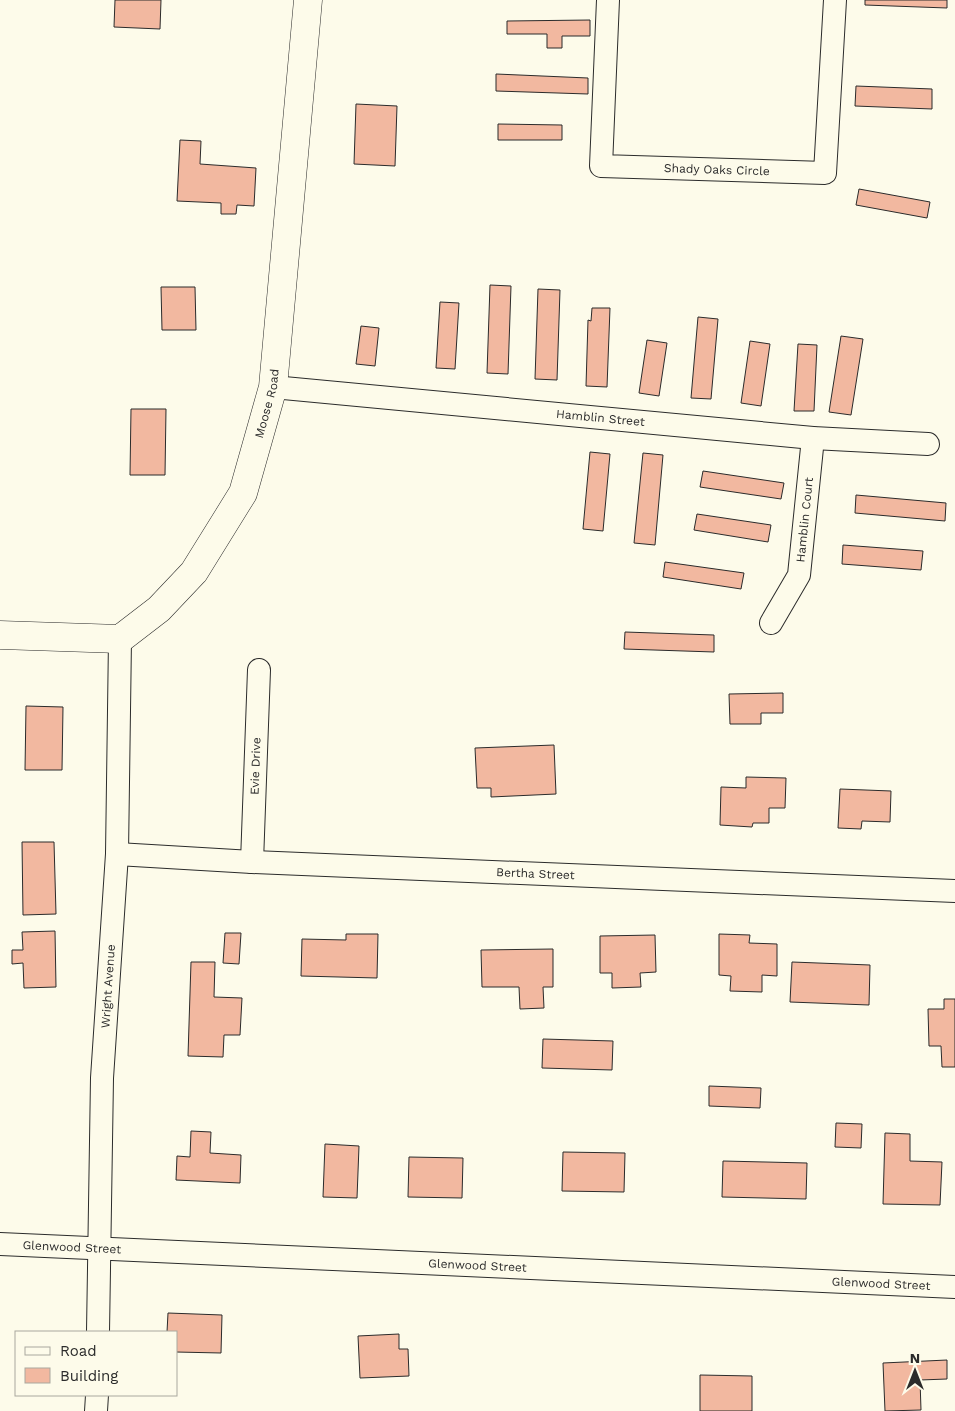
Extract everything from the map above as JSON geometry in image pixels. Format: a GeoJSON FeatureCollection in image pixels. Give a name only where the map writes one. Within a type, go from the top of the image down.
{"type":"FeatureCollection","features":[{"type":"Feature","properties":{"kind":"street","name":"Moose Road"},"geometry":{"type":"LineString","coordinates":[[120,639],[159,609],[194,572],[243,493],[273,387],[308,0]]}},
{"type":"Feature","properties":{"kind":"street","name":"Shady Oaks Circle"},"geometry":{"type":"LineString","coordinates":[[608,0],[601,166],[825,173],[834,0]]}},
{"type":"Feature","properties":{"kind":"street","name":"Hamblin Street"},"geometry":{"type":"LineString","coordinates":[[273,387],[813,438],[928,444]]}},
{"type":"Feature","properties":{"kind":"street","name":"Hamblin Court"},"geometry":{"type":"LineString","coordinates":[[771,623],[799,575],[813,438]]}},
{"type":"Feature","properties":{"kind":"street"},"geometry":{"type":"LineString","coordinates":[[0,635],[120,639]]}},
{"type":"Feature","properties":{"kind":"street","name":"Wright Avenue"},"geometry":{"type":"LineString","coordinates":[[98,1331],[102,1078],[117,854],[120,639]]}},
{"type":"Feature","properties":{"kind":"street","name":"Evie Drive"},"geometry":{"type":"LineString","coordinates":[[252,862],[259,670]]}},
{"type":"Feature","properties":{"kind":"street","name":"Bertha Street"},"geometry":{"type":"LineString","coordinates":[[117,854],[252,862],[955,891]]}},
{"type":"Feature","properties":{"kind":"street","name":"Glenwood Street"},"geometry":{"type":"LineString","coordinates":[[0,1244],[100,1247],[955,1287]]}},
{"type":"Feature","properties":{"kind":"street"},"geometry":{"type":"LineString","coordinates":[[96,1411],[97,1396]]}},
{"type":"Feature","properties":{"kind":"building"},"geometry":{"type":"Polygon","coordinates":[[[115,0],[161,0],[160,29],[114,27],[115,0]]]}},
{"type":"Feature","properties":{"kind":"building"},"geometry":{"type":"Polygon","coordinates":[[[865,0],[947,0],[947,8],[865,5],[865,0]]]}},
{"type":"Feature","properties":{"kind":"building"},"geometry":{"type":"Polygon","coordinates":[[[590,20],[590,36],[562,36],[562,48],[547,48],[547,34],[507,34],[507,21],[590,20]]]}},
{"type":"Feature","properties":{"kind":"building"},"geometry":{"type":"Polygon","coordinates":[[[496,74],[588,78],[588,94],[496,91],[496,74]]]}},
{"type":"Feature","properties":{"kind":"building"},"geometry":{"type":"Polygon","coordinates":[[[856,86],[932,89],[932,109],[855,106],[856,86]]]}},
{"type":"Feature","properties":{"kind":"building"},"geometry":{"type":"Polygon","coordinates":[[[356,104],[397,106],[395,166],[354,164],[356,104]]]}},
{"type":"Feature","properties":{"kind":"building"},"geometry":{"type":"Polygon","coordinates":[[[498,124],[562,125],[562,140],[498,140],[498,124]]]}},
{"type":"Feature","properties":{"kind":"building"},"geometry":{"type":"Polygon","coordinates":[[[180,140],[201,141],[200,164],[256,168],[254,206],[237,205],[236,214],[221,214],[221,203],[177,201],[180,140]]]}},
{"type":"Feature","properties":{"kind":"building"},"geometry":{"type":"Polygon","coordinates":[[[859,189],[930,202],[927,218],[856,205],[859,189]]]}},
{"type":"Feature","properties":{"kind":"building"},"geometry":{"type":"Polygon","coordinates":[[[490,285],[511,286],[508,374],[487,373],[490,285]]]}},
{"type":"Feature","properties":{"kind":"building"},"geometry":{"type":"Polygon","coordinates":[[[161,287],[195,287],[196,330],[162,330],[161,287]]]}},
{"type":"Feature","properties":{"kind":"building"},"geometry":{"type":"Polygon","coordinates":[[[538,289],[560,290],[557,380],[535,379],[538,289]]]}},
{"type":"Feature","properties":{"kind":"building"},"geometry":{"type":"Polygon","coordinates":[[[440,302],[459,303],[455,369],[436,368],[440,302]]]}},
{"type":"Feature","properties":{"kind":"building"},"geometry":{"type":"Polygon","coordinates":[[[592,308],[610,308],[607,387],[586,386],[588,320],[591,321],[592,308]]]}},
{"type":"Feature","properties":{"kind":"building"},"geometry":{"type":"Polygon","coordinates":[[[698,317],[718,319],[711,399],[691,398],[698,317]]]}},
{"type":"Feature","properties":{"kind":"building"},"geometry":{"type":"Polygon","coordinates":[[[361,326],[379,328],[375,366],[356,364],[361,326]]]}},
{"type":"Feature","properties":{"kind":"building"},"geometry":{"type":"Polygon","coordinates":[[[841,336],[863,339],[851,415],[829,412],[841,336]]]}},
{"type":"Feature","properties":{"kind":"building"},"geometry":{"type":"Polygon","coordinates":[[[647,340],[667,343],[659,396],[639,393],[647,340]]]}},
{"type":"Feature","properties":{"kind":"building"},"geometry":{"type":"Polygon","coordinates":[[[750,341],[770,344],[761,406],[741,403],[750,341]]]}},
{"type":"Feature","properties":{"kind":"building"},"geometry":{"type":"Polygon","coordinates":[[[798,344],[817,345],[814,411],[794,411],[798,344]]]}},
{"type":"Feature","properties":{"kind":"building"},"geometry":{"type":"Polygon","coordinates":[[[131,409],[166,409],[165,475],[130,475],[131,409]]]}},
{"type":"Feature","properties":{"kind":"building"},"geometry":{"type":"Polygon","coordinates":[[[590,452],[610,454],[603,531],[583,529],[590,452]]]}},
{"type":"Feature","properties":{"kind":"building"},"geometry":{"type":"Polygon","coordinates":[[[643,453],[663,455],[655,545],[634,543],[643,453]]]}},
{"type":"Feature","properties":{"kind":"building"},"geometry":{"type":"Polygon","coordinates":[[[703,471],[784,483],[781,499],[700,487],[703,471]]]}},
{"type":"Feature","properties":{"kind":"building"},"geometry":{"type":"Polygon","coordinates":[[[856,495],[946,503],[945,521],[855,513],[856,495]]]}},
{"type":"Feature","properties":{"kind":"building"},"geometry":{"type":"Polygon","coordinates":[[[697,514],[771,525],[768,542],[694,530],[697,514]]]}},
{"type":"Feature","properties":{"kind":"building"},"geometry":{"type":"Polygon","coordinates":[[[843,545],[923,551],[921,570],[842,564],[843,545]]]}},
{"type":"Feature","properties":{"kind":"building"},"geometry":{"type":"Polygon","coordinates":[[[665,562],[744,573],[741,589],[663,577],[665,562]]]}},
{"type":"Feature","properties":{"kind":"building"},"geometry":{"type":"Polygon","coordinates":[[[625,632],[714,635],[714,652],[624,649],[625,632]]]}},
{"type":"Feature","properties":{"kind":"building"},"geometry":{"type":"Polygon","coordinates":[[[783,693],[783,713],[761,713],[761,724],[730,724],[729,694],[783,693]]]}},
{"type":"Feature","properties":{"kind":"building"},"geometry":{"type":"Polygon","coordinates":[[[26,706],[63,707],[62,770],[25,770],[26,706]]]}},
{"type":"Feature","properties":{"kind":"building"},"geometry":{"type":"Polygon","coordinates":[[[554,745],[556,794],[491,797],[491,788],[477,788],[475,748],[554,745]]]}},
{"type":"Feature","properties":{"kind":"building"},"geometry":{"type":"Polygon","coordinates":[[[746,777],[786,778],[785,808],[769,808],[769,823],[753,823],[752,827],[720,825],[721,787],[746,788],[746,777]]]}},
{"type":"Feature","properties":{"kind":"building"},"geometry":{"type":"Polygon","coordinates":[[[840,789],[891,791],[890,822],[862,821],[861,829],[838,828],[840,789]]]}},
{"type":"Feature","properties":{"kind":"building"},"geometry":{"type":"Polygon","coordinates":[[[22,842],[54,842],[56,914],[23,915],[22,842]]]}},
{"type":"Feature","properties":{"kind":"building"},"geometry":{"type":"Polygon","coordinates":[[[55,931],[56,987],[24,988],[23,963],[12,964],[12,950],[23,950],[22,932],[55,931]]]}},
{"type":"Feature","properties":{"kind":"building"},"geometry":{"type":"Polygon","coordinates":[[[225,933],[241,933],[239,964],[223,963],[225,933]]]}},
{"type":"Feature","properties":{"kind":"building"},"geometry":{"type":"Polygon","coordinates":[[[346,934],[378,934],[377,978],[301,976],[302,939],[346,940],[346,934]]]}},
{"type":"Feature","properties":{"kind":"building"},"geometry":{"type":"Polygon","coordinates":[[[719,934],[750,935],[749,943],[777,944],[777,976],[762,975],[762,992],[730,991],[731,976],[719,975],[719,934]]]}},
{"type":"Feature","properties":{"kind":"building"},"geometry":{"type":"Polygon","coordinates":[[[655,935],[656,972],[640,973],[641,987],[612,988],[612,973],[600,973],[600,936],[655,935]]]}},
{"type":"Feature","properties":{"kind":"building"},"geometry":{"type":"Polygon","coordinates":[[[553,949],[553,987],[543,987],[544,1008],[520,1009],[519,987],[482,987],[481,950],[553,949]]]}},
{"type":"Feature","properties":{"kind":"building"},"geometry":{"type":"Polygon","coordinates":[[[191,962],[215,962],[214,997],[242,998],[240,1035],[224,1035],[223,1057],[188,1056],[191,962]]]}},
{"type":"Feature","properties":{"kind":"building"},"geometry":{"type":"Polygon","coordinates":[[[792,962],[870,965],[869,1005],[790,1002],[792,962]]]}},
{"type":"Feature","properties":{"kind":"building"},"geometry":{"type":"Polygon","coordinates":[[[944,999],[955,999],[955,1067],[942,1067],[941,1046],[929,1046],[928,1009],[944,1009],[944,999]]]}},
{"type":"Feature","properties":{"kind":"building"},"geometry":{"type":"Polygon","coordinates":[[[543,1039],[613,1041],[612,1070],[542,1068],[543,1039]]]}},
{"type":"Feature","properties":{"kind":"building"},"geometry":{"type":"Polygon","coordinates":[[[709,1086],[761,1088],[760,1108],[709,1106],[709,1086]]]}},
{"type":"Feature","properties":{"kind":"building"},"geometry":{"type":"Polygon","coordinates":[[[836,1123],[862,1124],[861,1148],[835,1147],[836,1123]]]}},
{"type":"Feature","properties":{"kind":"building"},"geometry":{"type":"Polygon","coordinates":[[[191,1131],[211,1132],[210,1153],[241,1155],[240,1183],[176,1180],[177,1156],[190,1157],[191,1131]]]}},
{"type":"Feature","properties":{"kind":"building"},"geometry":{"type":"Polygon","coordinates":[[[885,1133],[910,1134],[910,1161],[942,1162],[940,1205],[883,1204],[885,1133]]]}},
{"type":"Feature","properties":{"kind":"building"},"geometry":{"type":"Polygon","coordinates":[[[325,1144],[359,1146],[357,1198],[323,1197],[325,1144]]]}},
{"type":"Feature","properties":{"kind":"building"},"geometry":{"type":"Polygon","coordinates":[[[563,1152],[625,1153],[624,1192],[562,1191],[563,1152]]]}},
{"type":"Feature","properties":{"kind":"building"},"geometry":{"type":"Polygon","coordinates":[[[409,1157],[463,1158],[462,1198],[408,1197],[409,1157]]]}},
{"type":"Feature","properties":{"kind":"building"},"geometry":{"type":"Polygon","coordinates":[[[723,1161],[807,1163],[806,1199],[722,1197],[723,1161]]]}},
{"type":"Feature","properties":{"kind":"building"},"geometry":{"type":"Polygon","coordinates":[[[168,1313],[222,1315],[221,1353],[178,1352],[178,1331],[167,1331],[168,1313]]]}},
{"type":"Feature","properties":{"kind":"building"},"geometry":{"type":"Polygon","coordinates":[[[399,1334],[399,1349],[408,1349],[409,1376],[360,1378],[358,1336],[399,1334]]]}},
{"type":"Feature","properties":{"kind":"building"},"geometry":{"type":"Polygon","coordinates":[[[947,1360],[947,1379],[920,1380],[921,1410],[885,1411],[883,1363],[947,1360]]]}},
{"type":"Feature","properties":{"kind":"building"},"geometry":{"type":"Polygon","coordinates":[[[700,1375],[752,1376],[752,1411],[700,1411],[700,1375]]]}}]}
